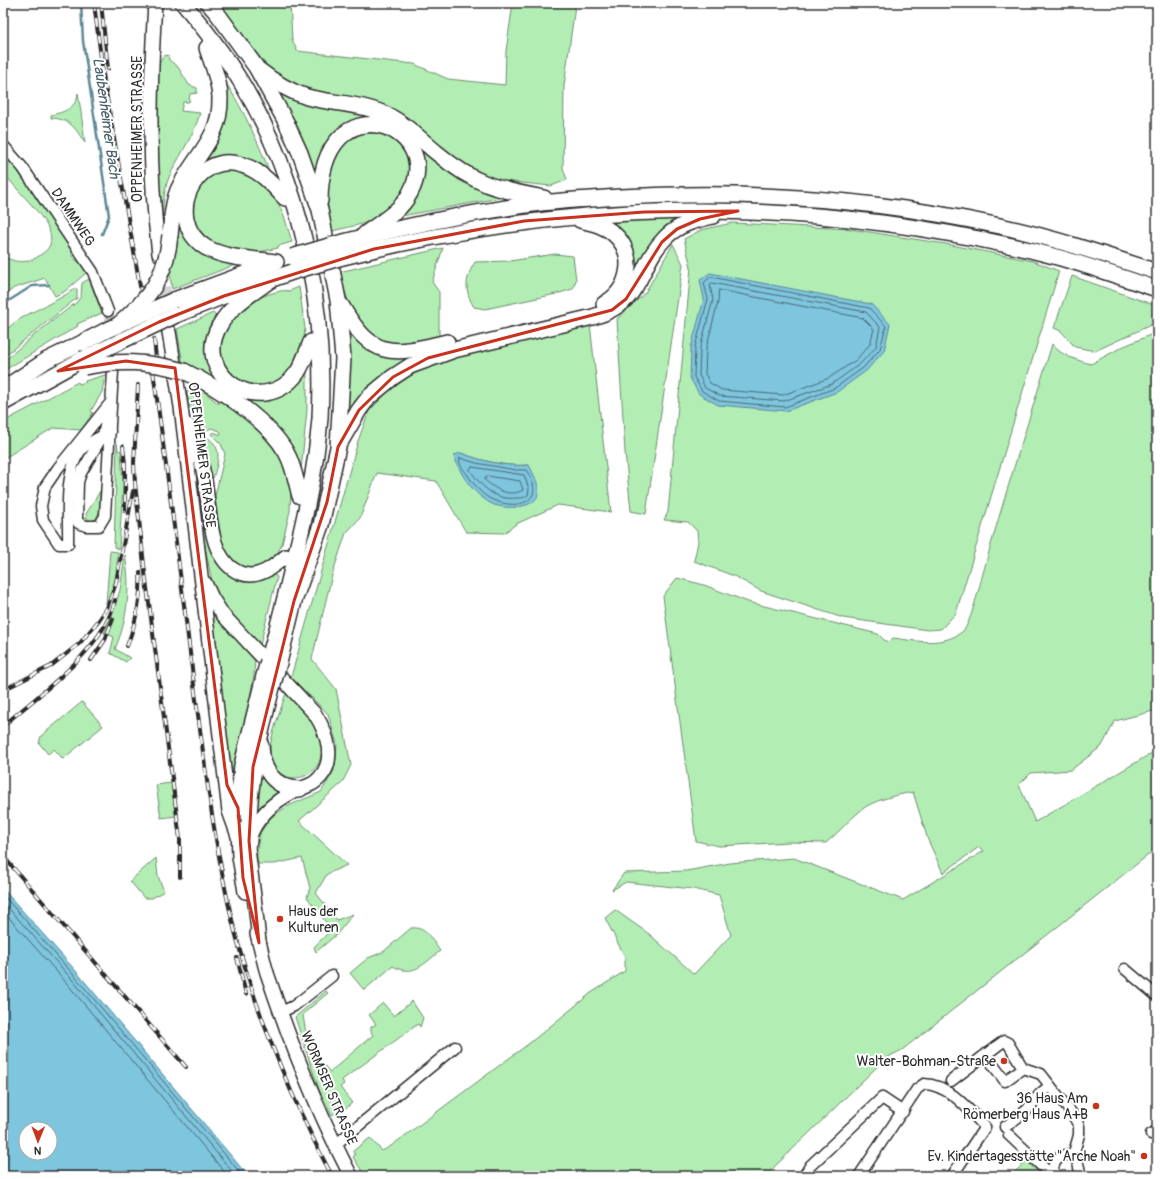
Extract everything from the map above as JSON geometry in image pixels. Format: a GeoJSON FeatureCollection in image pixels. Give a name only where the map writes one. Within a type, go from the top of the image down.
{"type":"FeatureCollection","features":[{"type":"Feature","properties":{"kind":"highway"},"geometry":{"type":"LineString","coordinates":[[173,3],[207,48],[242,103],[270,160],[285,198],[305,285],[311,342],[313,378],[312,418],[309,448],[300,496],[271,622],[271,658],[269,680],[260,736],[250,783],[243,839]]}},
{"type":"Feature","properties":{"kind":"highway"},"geometry":{"type":"LineString","coordinates":[[183,3],[224,56],[241,82],[267,132],[295,205],[316,298],[321,363],[320,420],[317,446],[302,529],[271,658]]}},
{"type":"Feature","properties":{"kind":"highway"},"geometry":{"type":"LineString","coordinates":[[196,3],[227,41],[241,62],[259,93],[286,146],[306,196],[315,228],[328,292],[333,361],[330,423],[323,479],[298,589]]}},
{"type":"Feature","properties":{"kind":"highway"},"geometry":{"type":"LineString","coordinates":[[208,3],[218,13],[256,67],[289,128],[320,210],[338,300],[343,377],[338,447],[321,525],[271,658]]}},
{"type":"Feature","properties":{"kind":"highway"},"geometry":{"type":"LineString","coordinates":[[117,326],[146,299],[158,282],[165,266],[176,194],[184,179],[211,140],[217,121],[220,91],[207,48]]}},
{"type":"Feature","properties":{"kind":"highway"},"geometry":{"type":"LineString","coordinates":[[256,67],[278,84],[298,94],[370,109],[389,116],[413,132],[450,164],[474,180],[508,192],[560,201]]}},
{"type":"Feature","properties":{"kind":"highway"},"geometry":{"type":"LineString","coordinates":[[320,210],[321,181],[324,166],[330,151],[339,138],[354,128],[367,125],[384,127],[400,134],[410,146],[416,161],[417,172],[413,187],[407,198],[396,210],[360,238],[338,251]]}},
{"type":"Feature","properties":{"kind":"highway"},"geometry":{"type":"LineString","coordinates":[[285,198],[255,170],[243,165],[228,163],[211,168],[199,176],[191,186],[185,204],[186,216],[189,229],[195,238],[204,246],[227,255],[293,264]]}},
{"type":"Feature","properties":{"kind":"highway"},"geometry":{"type":"LineString","coordinates":[[360,238],[438,220],[560,201],[666,195],[734,195],[853,202],[950,216],[1001,226],[1066,243],[1157,272]]}},
{"type":"Feature","properties":{"kind":"highway"},"geometry":{"type":"LineString","coordinates":[[338,447],[364,404],[378,389],[401,371],[440,354],[612,310],[622,304],[630,294],[662,242],[676,229],[700,219],[738,211]]}},
{"type":"Feature","properties":{"kind":"highway"},"geometry":{"type":"LineString","coordinates":[[311,342],[297,373],[288,382],[274,391],[258,394],[245,392],[230,384],[221,374],[215,360],[213,347],[220,324],[238,305],[293,264],[338,251],[433,237],[524,221],[644,212],[788,212],[892,223],[1012,246],[1076,263],[1157,289]]}},
{"type":"Feature","properties":{"kind":"highway"},"geometry":{"type":"LineString","coordinates":[[338,300],[350,320],[363,337],[379,348],[394,351],[414,350],[596,307],[610,300],[624,284],[628,272],[626,255],[621,242],[610,231],[598,224],[570,217]]}},
{"type":"Feature","properties":{"kind":"highway"},"geometry":{"type":"LineString","coordinates":[[3,388],[47,360],[117,326],[174,300],[276,262]]}},
{"type":"Feature","properties":{"kind":"highway"},"geometry":{"type":"LineString","coordinates":[[3,403],[58,371],[84,363],[176,315],[272,279]]}},
{"type":"Feature","properties":{"kind":"highway"},"geometry":{"type":"LineString","coordinates":[[84,363],[138,362],[156,364],[184,371],[197,378],[235,403],[271,432],[286,452],[300,496]]}},
{"type":"Feature","properties":{"kind":"highway"},"geometry":{"type":"LineString","coordinates":[[238,808],[242,766],[269,680]]}},
{"type":"Feature","properties":{"kind":"highway"},"geometry":{"type":"LineString","coordinates":[[260,736],[263,762],[270,775],[284,786],[300,789]]}},
{"type":"Feature","properties":{"kind":"main road","name":"OPPENHEIMER STRASSE"},"geometry":{"type":"LineString","coordinates":[[155,3],[151,124],[154,213],[159,254]]}},
{"type":"Feature","properties":{"kind":"main road","name":"OPPENHEIMER STRASSE"},"geometry":{"type":"LineString","coordinates":[[169,332],[181,407],[199,559]]}},
{"type":"Feature","properties":{"kind":"main road"},"geometry":{"type":"LineString","coordinates":[[181,407],[205,478],[214,538],[223,561],[236,571],[253,574],[269,570],[286,556]]}},
{"type":"Feature","properties":{"kind":"main road"},"geometry":{"type":"LineString","coordinates":[[199,559],[231,818],[243,839]]}},
{"type":"Feature","properties":{"kind":"main road"},"geometry":{"type":"LineString","coordinates":[[199,559],[206,586],[223,615],[315,714],[325,732],[329,754],[325,770],[314,783],[286,796],[266,812],[256,826],[243,839]]}},
{"type":"Feature","properties":{"kind":"main road"},"geometry":{"type":"LineString","coordinates":[[227,785],[238,808],[243,839]]}},
{"type":"Feature","properties":{"kind":"main road","name":"WORMSER STRASSE"},"geometry":{"type":"LineString","coordinates":[[243,839],[259,943],[266,971],[307,1082],[335,1146],[351,1176]]}},
{"type":"Feature","properties":{"kind":"street","name":"DAMMWEG"},"geometry":{"type":"LineString","coordinates":[[3,145],[23,168],[93,272],[108,311]]}},
{"type":"Feature","properties":{"kind":"street"},"geometry":{"type":"LineString","coordinates":[[109,431],[81,473],[78,482],[77,519],[78,523],[86,526],[99,526],[105,516],[113,371]]}},
{"type":"Feature","properties":{"kind":"street"},"geometry":{"type":"LineString","coordinates":[[109,431],[81,450],[72,468],[68,544],[59,544],[43,520],[41,506],[43,493],[51,477],[83,435],[111,402]]}},
{"type":"Feature","properties":{"kind":"street"},"geometry":{"type":"LineString","coordinates":[[83,435],[92,431],[109,431]]}},
{"type":"Feature","properties":{"kind":"street"},"geometry":{"type":"LineString","coordinates":[[1125,969],[1157,996]]}},
{"type":"Feature","properties":{"kind":"street"},"geometry":{"type":"LineString","coordinates":[[281,1012],[294,1006],[332,976]]}},
{"type":"Feature","properties":{"kind":"street"},"geometry":{"type":"LineString","coordinates":[[952,1081],[985,1054],[1004,1041],[1008,1043],[1023,1068],[1041,1074],[1073,1114],[1079,1126],[1079,1135],[1073,1156]]}},
{"type":"Feature","properties":{"kind":"street"},"geometry":{"type":"LineString","coordinates":[[335,1146],[455,1048]]}},
{"type":"Feature","properties":{"kind":"street"},"geometry":{"type":"LineString","coordinates":[[985,1054],[1005,1080],[1023,1068]]}},
{"type":"Feature","properties":{"kind":"street"},"geometry":{"type":"LineString","coordinates":[[859,1176],[917,1089],[924,1084],[941,1087],[950,1093],[985,1127],[952,1176]]}},
{"type":"Feature","properties":{"kind":"street"},"geometry":{"type":"LineString","coordinates":[[1050,1086],[1041,1092],[1027,1110],[1007,1131],[1046,1170],[1053,1174],[1054,1164],[1058,1157],[1064,1155],[1073,1156],[1079,1162],[1080,1176]]}},
{"type":"Feature","properties":{"kind":"street"},"geometry":{"type":"LineString","coordinates":[[804,1176],[810,1166],[882,1098],[903,1112]]}},
{"type":"Feature","properties":{"kind":"highlighted area"},"geometry":{"type":"Polygon","coordinates":[[[738,211],[700,219],[677,229],[662,242],[626,299],[612,310],[428,358],[393,377],[359,410],[338,447],[327,502],[294,601],[253,767],[249,841],[259,943],[243,878],[238,808],[227,785],[175,368],[126,361],[58,371],[159,322],[224,296],[374,249],[524,221],[644,212],[738,211]]]}},
{"type":"Feature","properties":{"kind":"green space"},"geometry":{"type":"Polygon","coordinates":[[[217,3],[290,3],[292,39],[297,51],[414,64],[448,79],[505,85],[506,51],[513,3],[577,3],[575,6],[564,86],[563,168],[567,180],[551,186],[494,180],[461,163],[402,116],[299,86],[271,71],[217,3]]]}},
{"type":"Feature","properties":{"kind":"green space"},"geometry":{"type":"Polygon","coordinates":[[[168,55],[169,60],[178,67],[189,85],[197,88],[197,93],[190,94],[189,102],[183,102],[181,111],[200,113],[191,136],[169,177],[164,197],[162,225],[157,146],[158,65],[164,56],[168,55]]]}},
{"type":"Feature","properties":{"kind":"green space"},"geometry":{"type":"Polygon","coordinates":[[[224,80],[251,128],[272,178],[256,167],[196,174],[190,237],[245,261],[172,289],[170,275],[177,207],[202,159],[224,80]]]}},
{"type":"Feature","properties":{"kind":"green space"},"geometry":{"type":"Polygon","coordinates":[[[273,86],[365,112],[393,123],[334,135],[322,157],[317,181],[273,86]]]}},
{"type":"Feature","properties":{"kind":"green space"},"geometry":{"type":"Polygon","coordinates":[[[78,93],[85,143],[69,123],[64,120],[51,118],[51,115],[69,109],[75,103],[78,93]]]}},
{"type":"Feature","properties":{"kind":"green space"},"geometry":{"type":"Polygon","coordinates":[[[389,132],[411,160],[407,191],[379,217],[362,224],[332,231],[326,194],[328,168],[352,134],[389,132]]]}},
{"type":"Feature","properties":{"kind":"green space"},"geometry":{"type":"Polygon","coordinates":[[[413,143],[505,197],[396,217],[405,207],[413,143]]]}},
{"type":"Feature","properties":{"kind":"green space"},"geometry":{"type":"Polygon","coordinates":[[[3,153],[24,177],[72,248],[72,256],[80,262],[86,273],[64,292],[55,296],[45,278],[14,288],[3,297],[3,256],[11,260],[24,262],[29,261],[43,253],[50,244],[50,234],[45,222],[36,210],[7,177],[3,169],[3,153]]]}},
{"type":"Feature","properties":{"kind":"green space"},"geometry":{"type":"Polygon","coordinates":[[[239,167],[274,193],[285,219],[292,242],[278,246],[278,248],[254,253],[233,253],[200,236],[190,217],[190,198],[209,174],[239,167]]]}},
{"type":"Feature","properties":{"kind":"green space"},"geometry":{"type":"Polygon","coordinates":[[[690,218],[673,228],[661,240],[635,281],[625,294],[613,304],[597,312],[446,348],[413,361],[387,377],[371,390],[347,422],[345,421],[347,382],[345,322],[359,338],[370,347],[387,355],[402,356],[443,348],[595,311],[606,306],[623,292],[631,273],[632,262],[624,240],[604,222],[690,218]]]}},
{"type":"Feature","properties":{"kind":"green space"},"geometry":{"type":"Polygon","coordinates":[[[732,223],[850,229],[946,244],[1033,261],[1059,271],[956,613],[941,629],[928,630],[843,618],[761,591],[734,576],[694,561],[698,542],[697,531],[688,522],[664,520],[668,512],[691,267],[684,239],[701,230],[732,223]]]}},
{"type":"Feature","properties":{"kind":"green space"},"geometry":{"type":"Polygon","coordinates":[[[673,244],[683,264],[646,514],[631,511],[625,452],[617,319],[645,293],[673,244]]]}},
{"type":"Feature","properties":{"kind":"green space"},"geometry":{"type":"Polygon","coordinates":[[[443,248],[432,282],[439,292],[439,341],[417,348],[371,340],[354,320],[339,272],[443,248]]]}},
{"type":"Feature","properties":{"kind":"green space"},"geometry":{"type":"Polygon","coordinates":[[[555,254],[573,256],[576,280],[573,289],[485,309],[474,307],[467,290],[467,284],[469,274],[475,262],[510,261],[555,254]]]}},
{"type":"Feature","properties":{"kind":"green space"},"geometry":{"type":"Polygon","coordinates":[[[1072,276],[1157,306],[1157,322],[1095,351],[1075,347],[1061,331],[1054,328],[1072,276]]]}},
{"type":"Feature","properties":{"kind":"green space"},"geometry":{"type":"Polygon","coordinates":[[[89,279],[102,313],[77,324],[78,326],[3,371],[3,362],[34,335],[77,302],[81,296],[82,283],[89,279]]]}},
{"type":"Feature","properties":{"kind":"green space"},"geometry":{"type":"Polygon","coordinates":[[[299,287],[305,328],[303,350],[284,380],[256,390],[227,376],[220,356],[218,344],[223,329],[229,319],[244,305],[257,299],[279,291],[289,291],[299,287]]]}},
{"type":"Feature","properties":{"kind":"green space"},"geometry":{"type":"Polygon","coordinates":[[[74,289],[77,289],[77,298],[3,357],[3,333],[28,314],[74,289]]]}},
{"type":"Feature","properties":{"kind":"green space"},"geometry":{"type":"Polygon","coordinates":[[[223,312],[210,354],[251,397],[307,367],[307,410],[301,471],[296,458],[183,365],[177,329],[213,313],[215,315],[223,312]]]}},
{"type":"Feature","properties":{"kind":"green space"},"geometry":{"type":"Polygon","coordinates":[[[590,324],[611,512],[558,505],[516,524],[504,533],[466,532],[436,481],[377,473],[360,518],[346,533],[332,575],[312,659],[336,689],[351,765],[342,783],[299,821],[347,865],[327,874],[316,893],[337,920],[353,914],[337,934],[316,952],[314,947],[328,933],[330,928],[307,897],[310,888],[302,858],[274,864],[257,864],[257,849],[260,833],[271,817],[288,806],[321,792],[334,771],[337,744],[328,714],[291,677],[358,441],[369,411],[391,389],[420,370],[456,357],[590,324]],[[461,453],[473,490],[529,465],[503,464],[461,453]]]}},
{"type":"Feature","properties":{"kind":"green space"},"geometry":{"type":"Polygon","coordinates":[[[1157,332],[1157,710],[1115,721],[1102,746],[1071,770],[1031,773],[1019,785],[1035,822],[1157,750],[1157,848],[902,1050],[886,1058],[765,1176],[365,1176],[353,1157],[355,1155],[353,1151],[370,1138],[382,1151],[391,1146],[531,1042],[591,993],[625,971],[625,957],[605,918],[615,910],[649,934],[694,974],[731,935],[719,895],[693,889],[626,882],[612,890],[624,873],[686,871],[730,863],[794,858],[903,900],[984,851],[979,847],[943,873],[928,840],[913,792],[885,798],[865,807],[826,843],[789,842],[719,846],[696,841],[663,596],[677,578],[704,585],[748,602],[878,634],[884,640],[889,642],[893,638],[929,642],[955,636],[966,627],[977,597],[1052,344],[1065,355],[1091,364],[1122,347],[1157,332]]]}},
{"type":"Feature","properties":{"kind":"green space"},"geometry":{"type":"Polygon","coordinates":[[[105,375],[102,392],[91,411],[93,413],[81,430],[53,428],[3,459],[3,422],[78,382],[79,384],[105,375]]]}},
{"type":"Feature","properties":{"kind":"green space"},"geometry":{"type":"Polygon","coordinates":[[[197,386],[219,404],[219,398],[247,418],[279,450],[291,483],[290,511],[282,544],[277,554],[263,566],[254,568],[242,567],[231,561],[222,545],[215,496],[225,454],[221,444],[211,434],[213,432],[221,435],[220,431],[211,428],[208,430],[193,419],[186,391],[193,390],[197,386]]]}},
{"type":"Feature","properties":{"kind":"green space"},"geometry":{"type":"Polygon","coordinates":[[[208,438],[216,446],[218,456],[213,478],[209,478],[201,450],[205,450],[208,438]]]}},
{"type":"Feature","properties":{"kind":"green space"},"geometry":{"type":"Polygon","coordinates":[[[117,443],[118,450],[121,451],[123,486],[119,549],[114,547],[117,443]]]}},
{"type":"Feature","properties":{"kind":"green space"},"geometry":{"type":"Polygon","coordinates":[[[194,452],[211,549],[216,560],[228,574],[236,578],[254,580],[275,575],[277,577],[260,645],[230,613],[219,599],[215,591],[212,582],[201,520],[195,476],[194,452]]]}},
{"type":"Feature","properties":{"kind":"green space"},"geometry":{"type":"Polygon","coordinates":[[[100,491],[100,510],[96,519],[91,521],[87,519],[86,514],[100,491]]]}},
{"type":"Feature","properties":{"kind":"green space"},"geometry":{"type":"Polygon","coordinates":[[[110,551],[118,552],[118,558],[112,593],[106,604],[110,551]]]}},
{"type":"Feature","properties":{"kind":"green space"},"geometry":{"type":"Polygon","coordinates":[[[125,555],[128,579],[127,603],[123,626],[115,649],[130,658],[126,662],[110,653],[114,637],[104,633],[112,615],[120,590],[125,555]]]}},
{"type":"Feature","properties":{"kind":"green space"},"geometry":{"type":"Polygon","coordinates":[[[211,605],[255,658],[254,675],[233,793],[211,605]]]}},
{"type":"Feature","properties":{"kind":"green space"},"geometry":{"type":"Polygon","coordinates":[[[286,693],[312,723],[318,734],[321,750],[319,763],[311,772],[301,777],[290,778],[280,773],[273,764],[270,749],[274,730],[286,693]]]}},
{"type":"Feature","properties":{"kind":"green space"},"geometry":{"type":"Polygon","coordinates":[[[82,702],[103,726],[63,759],[54,749],[48,754],[39,743],[41,736],[82,702]]]}},
{"type":"Feature","properties":{"kind":"green space"},"geometry":{"type":"Polygon","coordinates":[[[258,767],[286,792],[255,821],[258,767]]]}},
{"type":"Feature","properties":{"kind":"green space"},"geometry":{"type":"Polygon","coordinates":[[[171,783],[176,816],[161,818],[156,785],[171,783]]]}},
{"type":"Feature","properties":{"kind":"green space"},"geometry":{"type":"Polygon","coordinates":[[[156,858],[158,876],[164,891],[152,898],[144,898],[130,881],[156,858]]]}},
{"type":"Feature","properties":{"kind":"green space"},"geometry":{"type":"Polygon","coordinates":[[[411,928],[425,931],[440,951],[424,964],[413,970],[400,969],[393,966],[364,990],[350,973],[368,958],[383,952],[411,928]]]}},
{"type":"Feature","properties":{"kind":"green space"},"geometry":{"type":"Polygon","coordinates":[[[326,991],[328,993],[303,1014],[306,1032],[311,1046],[330,1072],[373,1035],[371,1032],[371,1027],[376,1024],[369,1015],[383,1003],[394,1016],[412,1001],[423,1018],[420,1027],[418,1024],[342,1080],[344,1084],[340,1087],[352,1103],[345,1109],[332,1115],[319,1090],[295,1017],[326,991]]]}},
{"type":"Feature","properties":{"kind":"green space"},"geometry":{"type":"Polygon","coordinates":[[[1026,1161],[1042,1176],[1011,1176],[1026,1161]]]}},
{"type":"Feature","properties":{"kind":"water"},"geometry":{"type":"Polygon","coordinates":[[[710,273],[871,304],[890,324],[884,351],[866,371],[837,392],[786,411],[718,405],[699,394],[690,378],[691,347],[704,299],[700,280],[710,273]]]}},
{"type":"Feature","properties":{"kind":"water"},"geometry":{"type":"Polygon","coordinates":[[[461,453],[494,463],[529,465],[538,486],[537,497],[533,502],[527,505],[517,507],[503,507],[490,503],[472,488],[463,476],[454,455],[461,453]]]}},
{"type":"Feature","properties":{"kind":"water"},"geometry":{"type":"Polygon","coordinates":[[[3,889],[75,970],[248,1176],[3,1176],[3,889]]]}},
{"type":"Feature","properties":{"kind":"waterway","name":"Laubenheimer Bach"},"geometry":{"type":"LineString","coordinates":[[81,3],[83,41],[109,216],[102,234]]}},
{"type":"Feature","properties":{"kind":"waterway","name":"Laubenheimer Bach"},"geometry":{"type":"LineString","coordinates":[[3,307],[7,302],[32,286],[49,285]]}},
{"type":"Feature","properties":{"kind":"tunnel"},"geometry":{"type":"LineString","coordinates":[[161,268],[167,312]]}},
{"type":"Feature","properties":{"kind":"tunnel"},"geometry":{"type":"LineString","coordinates":[[108,311],[112,335],[113,369]]}},
{"type":"Feature","properties":{"kind":"railway"},"geometry":{"type":"LineString","coordinates":[[94,3],[104,81],[141,292]]}},
{"type":"Feature","properties":{"kind":"railway"},"geometry":{"type":"LineString","coordinates":[[101,3],[108,69]]}},
{"type":"Feature","properties":{"kind":"railway"},"geometry":{"type":"LineString","coordinates":[[154,339],[156,358]]}},
{"type":"Feature","properties":{"kind":"railway"},"geometry":{"type":"LineString","coordinates":[[153,371],[206,775],[226,894],[242,957],[275,1053],[302,1115],[332,1176]]}},
{"type":"Feature","properties":{"kind":"railway"},"geometry":{"type":"LineString","coordinates":[[138,385],[134,463],[135,483],[144,565],[180,839],[180,877]]}},
{"type":"Feature","properties":{"kind":"railway"},"geometry":{"type":"LineString","coordinates":[[123,446],[125,464],[125,511]]}},
{"type":"Feature","properties":{"kind":"railway"},"geometry":{"type":"LineString","coordinates":[[3,692],[11,686],[51,666],[80,643],[107,608],[116,583],[133,491]]}},
{"type":"Feature","properties":{"kind":"railway"},"geometry":{"type":"LineString","coordinates":[[127,646],[138,610],[140,572]]}},
{"type":"Feature","properties":{"kind":"railway"},"geometry":{"type":"LineString","coordinates":[[3,726],[52,685],[84,653],[98,636],[108,619],[115,600]]}},
{"type":"Feature","properties":{"kind":"railway"},"geometry":{"type":"LineString","coordinates":[[91,660],[105,640],[113,619]]}},
{"type":"Feature","properties":{"kind":"railway"},"geometry":{"type":"LineString","coordinates":[[3,856],[186,1067]]}},
{"type":"Feature","properties":{"kind":"railway"},"geometry":{"type":"LineString","coordinates":[[237,958],[246,994]]}},
{"type":"Feature","properties":{"kind":"place","name":"Haus der Kulturen"},"geometry":{"type":"Point","coordinates":[280,919]}},
{"type":"Feature","properties":{"kind":"place","name":"Walter-Bohman-Straße"},"geometry":{"type":"Point","coordinates":[1004,1061]}},
{"type":"Feature","properties":{"kind":"place","name":"36 Haus Am Römerberg Haus A+B"},"geometry":{"type":"Point","coordinates":[1096,1106]}},
{"type":"Feature","properties":{"kind":"place","name":"Ev. Kindertagesstätte \"Arche Noah\""},"geometry":{"type":"Point","coordinates":[1144,1156]}}]}
